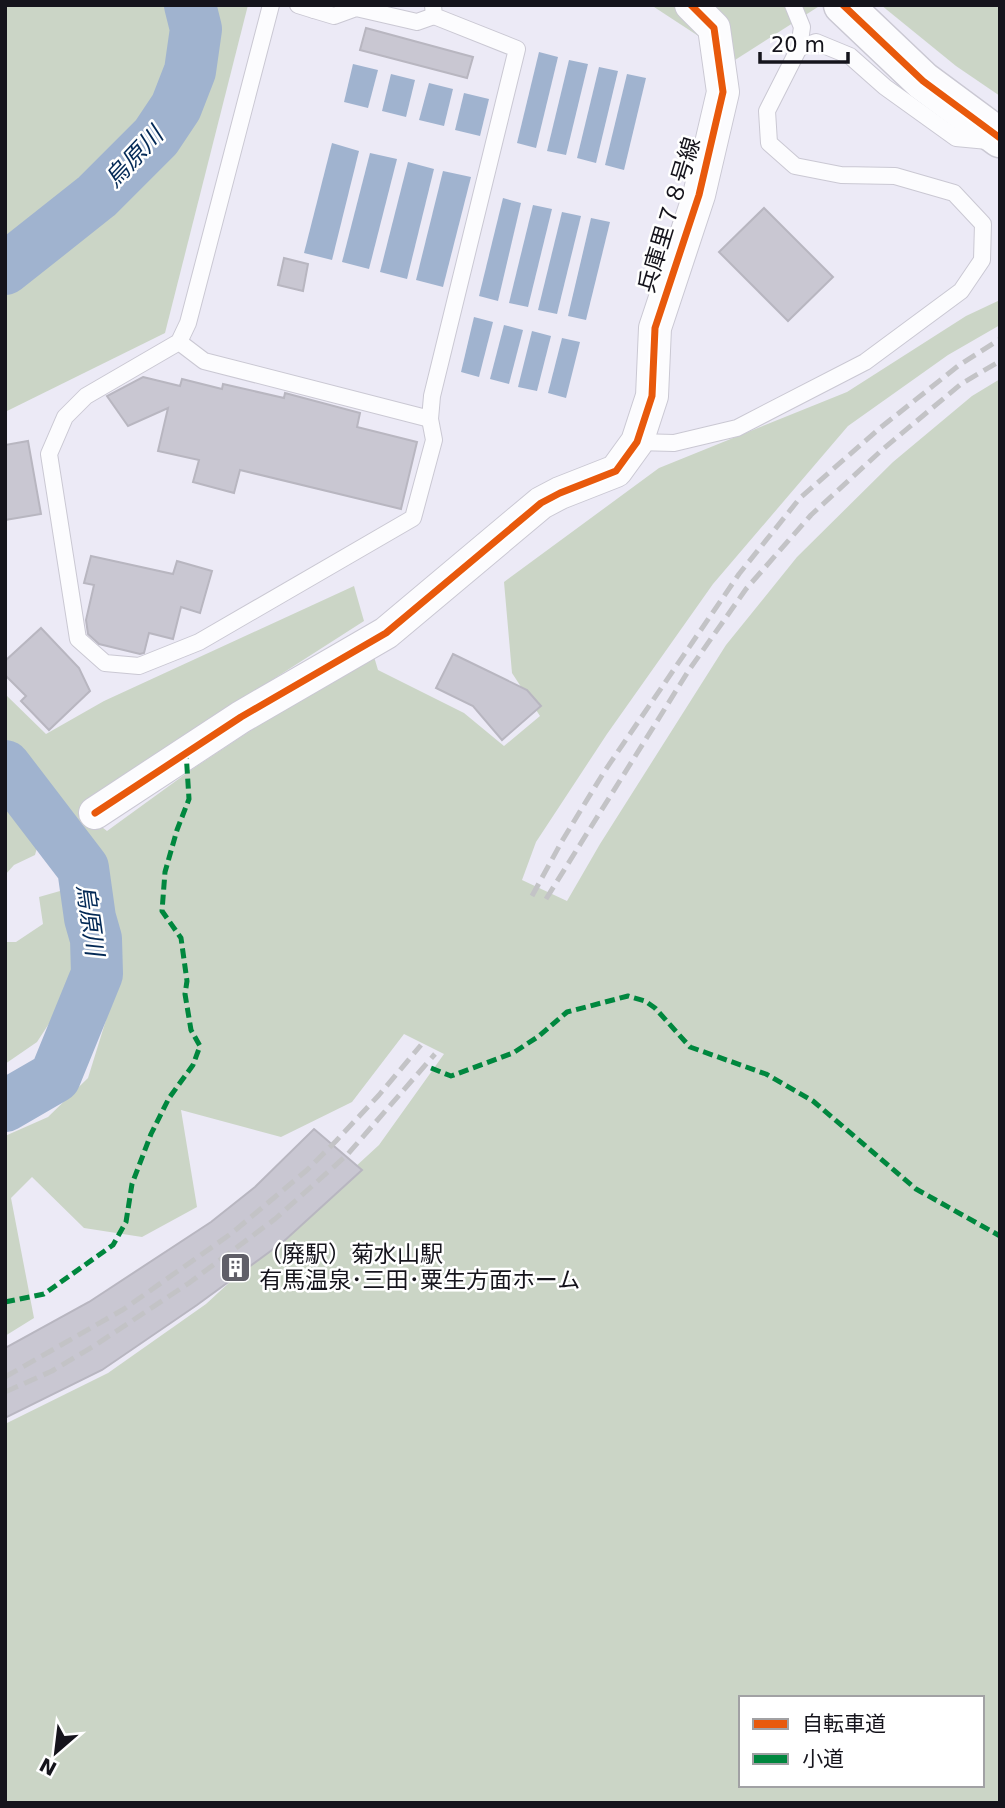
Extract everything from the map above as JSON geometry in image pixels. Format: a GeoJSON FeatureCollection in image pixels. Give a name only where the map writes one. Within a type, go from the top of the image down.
{"type":"FeatureCollection","features":[{"type":"Feature","properties":{"kind":"street","name":"兵庫里７８号線"},"geometry":{"type":"LineString","coordinates":[[95,813],[241,717],[386,633],[541,503],[616,471],[637,442],[652,396],[655,328],[699,195],[723,92],[714,28],[691,5]]}},
{"type":"Feature","properties":{"kind":"street"},"geometry":{"type":"LineString","coordinates":[[843,5],[923,81],[1000,140]]}},
{"type":"Feature","properties":{"kind":"lane"},"geometry":{"type":"LineString","coordinates":[[271,5],[188,323],[179,342],[86,396],[65,417],[49,454],[78,639],[105,663],[139,666],[199,642],[413,518],[434,440],[430,419],[432,396],[516,49],[434,11],[417,22],[356,8],[334,16],[310,7]]}},
{"type":"Feature","properties":{"kind":"lane"},"geometry":{"type":"LineString","coordinates":[[637,442],[674,443],[737,428],[865,362],[961,291],[982,260],[983,225],[954,193],[895,176],[841,175],[795,166],[769,143],[767,111],[799,48],[802,27],[793,5]]}},
{"type":"Feature","properties":{"kind":"lane"},"geometry":{"type":"LineString","coordinates":[[799,48],[816,42],[850,56],[885,87],[956,138],[1000,140]]}},
{"type":"Feature","properties":{"kind":"lane"},"geometry":{"type":"LineString","coordinates":[[179,342],[204,361],[430,419]]}},
{"type":"Feature","properties":{"kind":"green space"},"geometry":{"type":"Polygon","coordinates":[[[5,5],[248,5],[165,333],[5,412],[5,5]]]}},
{"type":"Feature","properties":{"kind":"green space"},"geometry":{"type":"Polygon","coordinates":[[[651,5],[821,5],[735,60],[651,5]]]}},
{"type":"Feature","properties":{"kind":"green space"},"geometry":{"type":"Polygon","coordinates":[[[881,5],[1000,5],[1000,96],[956,66],[881,5]]]}},
{"type":"Feature","properties":{"kind":"green space"},"geometry":{"type":"Polygon","coordinates":[[[1000,300],[1000,325],[948,355],[848,426],[713,584],[607,734],[536,842],[522,880],[567,901],[726,645],[797,557],[893,462],[972,396],[1000,379],[1000,1803],[5,1803],[5,1424],[108,1373],[206,1304],[379,1145],[444,1054],[404,1034],[352,1102],[281,1137],[181,1110],[197,1207],[142,1237],[84,1228],[32,1177],[11,1198],[34,1318],[5,1336],[5,1136],[48,1117],[88,1078],[110,1007],[115,933],[107,901],[90,858],[61,828],[40,837],[35,855],[14,865],[5,875],[5,694],[46,734],[104,701],[354,586],[364,621],[138,766],[81,811],[107,831],[191,770],[372,650],[378,670],[464,713],[504,746],[540,716],[512,673],[504,582],[659,468],[847,392],[966,316],[1000,300]]]}},
{"type":"Feature","properties":{"kind":"green space"},"geometry":{"type":"Polygon","coordinates":[[[60,891],[77,894],[78,979],[37,1042],[5,1064],[5,942],[16,942],[43,924],[39,897],[60,891]]]}},
{"type":"Feature","properties":{"kind":"water"},"geometry":{"type":"Polygon","coordinates":[[[539,52],[558,57],[536,148],[517,143],[539,52]]]}},
{"type":"Feature","properties":{"kind":"water"},"geometry":{"type":"Polygon","coordinates":[[[569,60],[588,64],[566,155],[547,151],[569,60]]]}},
{"type":"Feature","properties":{"kind":"water"},"geometry":{"type":"Polygon","coordinates":[[[353,64],[378,70],[368,108],[344,102],[353,64]]]}},
{"type":"Feature","properties":{"kind":"water"},"geometry":{"type":"Polygon","coordinates":[[[599,67],[618,71],[596,163],[577,158],[599,67]]]}},
{"type":"Feature","properties":{"kind":"water"},"geometry":{"type":"Polygon","coordinates":[[[391,74],[415,80],[406,117],[382,111],[391,74]]]}},
{"type":"Feature","properties":{"kind":"water"},"geometry":{"type":"Polygon","coordinates":[[[627,74],[646,78],[624,170],[605,165],[627,74]]]}},
{"type":"Feature","properties":{"kind":"water"},"geometry":{"type":"Polygon","coordinates":[[[429,83],[453,89],[444,126],[419,120],[429,83]]]}},
{"type":"Feature","properties":{"kind":"water"},"geometry":{"type":"Polygon","coordinates":[[[464,93],[489,99],[480,136],[455,130],[464,93]]]}},
{"type":"Feature","properties":{"kind":"water"},"geometry":{"type":"Polygon","coordinates":[[[332,143],[359,151],[332,260],[304,253],[332,143]]]}},
{"type":"Feature","properties":{"kind":"water"},"geometry":{"type":"Polygon","coordinates":[[[370,153],[397,159],[369,269],[342,262],[370,153]]]}},
{"type":"Feature","properties":{"kind":"water"},"geometry":{"type":"Polygon","coordinates":[[[408,162],[434,169],[407,279],[380,272],[408,162]]]}},
{"type":"Feature","properties":{"kind":"water"},"geometry":{"type":"Polygon","coordinates":[[[443,171],[471,177],[443,287],[416,280],[443,171]]]}},
{"type":"Feature","properties":{"kind":"water"},"geometry":{"type":"Polygon","coordinates":[[[503,198],[521,203],[498,301],[479,296],[503,198]]]}},
{"type":"Feature","properties":{"kind":"water"},"geometry":{"type":"Polygon","coordinates":[[[533,205],[552,209],[528,307],[509,303],[533,205]]]}},
{"type":"Feature","properties":{"kind":"water"},"geometry":{"type":"Polygon","coordinates":[[[562,212],[581,216],[557,314],[538,310],[562,212]]]}},
{"type":"Feature","properties":{"kind":"water"},"geometry":{"type":"Polygon","coordinates":[[[591,218],[610,222],[586,320],[568,316],[591,218]]]}},
{"type":"Feature","properties":{"kind":"water"},"geometry":{"type":"Polygon","coordinates":[[[474,317],[493,322],[479,377],[461,372],[474,317]]]}},
{"type":"Feature","properties":{"kind":"water"},"geometry":{"type":"Polygon","coordinates":[[[504,325],[523,330],[509,384],[490,379],[504,325]]]}},
{"type":"Feature","properties":{"kind":"water"},"geometry":{"type":"Polygon","coordinates":[[[532,331],[551,336],[537,391],[518,387],[532,331]]]}},
{"type":"Feature","properties":{"kind":"water"},"geometry":{"type":"Polygon","coordinates":[[[562,338],[580,342],[566,398],[548,393],[562,338]]]}},
{"type":"Feature","properties":{"kind":"building"},"geometry":{"type":"Polygon","coordinates":[[[366,28],[473,57],[467,78],[360,50],[366,28]]]}},
{"type":"Feature","properties":{"kind":"building"},"geometry":{"type":"Polygon","coordinates":[[[764,208],[833,277],[788,321],[719,252],[764,208]]]}},
{"type":"Feature","properties":{"kind":"building"},"geometry":{"type":"Polygon","coordinates":[[[284,258],[308,264],[303,291],[278,285],[284,258]]]}},
{"type":"Feature","properties":{"kind":"building"},"geometry":{"type":"Polygon","coordinates":[[[143,377],[180,386],[182,379],[222,389],[223,384],[284,398],[285,393],[360,413],[357,427],[417,442],[401,509],[240,470],[234,493],[193,482],[199,460],[158,451],[168,408],[128,426],[107,396],[143,377]]]}},
{"type":"Feature","properties":{"kind":"building"},"geometry":{"type":"Polygon","coordinates":[[[28,441],[41,514],[5,520],[5,445],[28,441]]]}},
{"type":"Feature","properties":{"kind":"building"},"geometry":{"type":"Polygon","coordinates":[[[91,556],[173,574],[177,561],[212,571],[200,613],[181,607],[173,639],[149,633],[144,653],[99,644],[88,634],[86,620],[94,585],[84,583],[91,556]]]}},
{"type":"Feature","properties":{"kind":"building"},"geometry":{"type":"Polygon","coordinates":[[[41,628],[79,668],[90,691],[49,730],[21,701],[26,696],[5,675],[5,661],[41,628]]]}},
{"type":"Feature","properties":{"kind":"building"},"geometry":{"type":"Polygon","coordinates":[[[453,654],[527,690],[541,706],[502,740],[473,706],[436,688],[453,654]]]}},
{"type":"Feature","properties":{"kind":"building"},"geometry":{"type":"Polygon","coordinates":[[[314,1129],[362,1170],[283,1242],[197,1305],[102,1370],[5,1418],[5,1348],[89,1302],[211,1222],[255,1187],[314,1129]]]}},
{"type":"Feature","properties":{"kind":"waterway","name":"烏原川"},"geometry":{"type":"LineString","coordinates":[[5,269],[97,196],[156,137],[176,107],[190,71],[196,29],[190,5]]}},
{"type":"Feature","properties":{"kind":"waterway","name":"烏原川"},"geometry":{"type":"LineString","coordinates":[[5,766],[83,868],[90,918],[96,939],[97,974],[55,1077],[5,1106]]}},
{"type":"Feature","properties":{"kind":"railway"},"geometry":{"type":"LineString","coordinates":[[532,896],[604,772],[739,574],[800,498],[880,428],[958,366],[1000,339]]}},
{"type":"Feature","properties":{"kind":"railway"},"geometry":{"type":"LineString","coordinates":[[546,899],[689,670],[746,589],[811,515],[883,449],[961,384],[1000,361]]}},
{"type":"Feature","properties":{"kind":"railway"},"geometry":{"type":"LineString","coordinates":[[5,1377],[124,1309],[232,1233],[307,1170],[379,1095],[421,1045]]}},
{"type":"Feature","properties":{"kind":"railway"},"geometry":{"type":"LineString","coordinates":[[5,1392],[52,1371],[94,1346],[189,1283],[275,1219],[347,1155],[435,1054]]}},
{"type":"Feature","properties":{"kind":"marked path"},"geometry":{"type":"LineString","coordinates":[[5,1302],[44,1294],[113,1245],[126,1222],[132,1184],[151,1134],[169,1098],[193,1065],[200,1046],[191,1030],[181,938],[162,911],[165,872],[189,799],[186,752]]}},
{"type":"Feature","properties":{"kind":"marked path"},"geometry":{"type":"LineString","coordinates":[[431,1068],[451,1076],[513,1053],[539,1036],[567,1012],[628,996],[645,1001],[655,1008],[690,1047],[766,1074],[813,1101],[916,1189],[1000,1236]]}},
{"type":"Feature","properties":{"kind":"cycle path"},"geometry":{"type":"LineString","coordinates":[[95,813],[241,717],[386,633],[541,503],[616,471],[637,442],[652,396],[655,328],[699,195],[723,92],[714,28],[691,5]]}},
{"type":"Feature","properties":{"kind":"cycle path"},"geometry":{"type":"LineString","coordinates":[[843,5],[923,81],[1000,138]]}},
{"type":"Feature","properties":{"kind":"place","name":"（廃駅）菊水山駅 有馬温泉･三田･粟生方面ホーム"},"geometry":{"type":"Point","coordinates":[236,1267]}}]}
